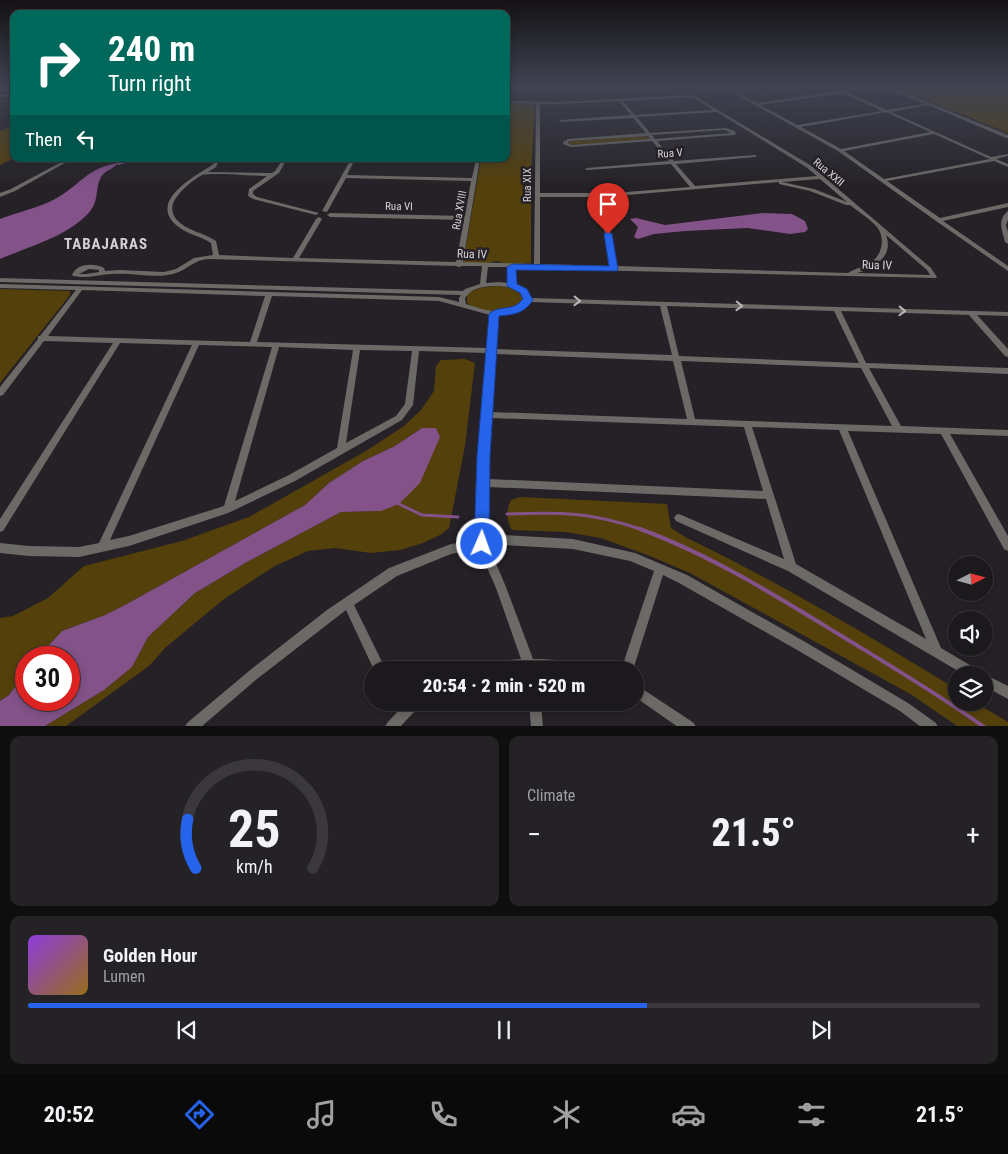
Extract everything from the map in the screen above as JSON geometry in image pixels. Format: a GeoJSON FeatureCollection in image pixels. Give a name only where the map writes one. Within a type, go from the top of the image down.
{"type":"FeatureCollection","features":[{"type":"Feature","properties":{"kind":"street","name":"Rua XIX"},"geometry":{"type":"LineString","coordinates":[[536,267],[538,120]]}},
{"type":"Feature","properties":{"kind":"street"},"geometry":{"type":"LineString","coordinates":[[561,121],[577,120]]}},
{"type":"Feature","properties":{"kind":"street"},"geometry":{"type":"LineString","coordinates":[[637,120],[694,188]]}},
{"type":"Feature","properties":{"kind":"street","name":"Rua XXII"},"geometry":{"type":"LineString","coordinates":[[733,120],[797,159],[934,275]]}},
{"type":"Feature","properties":{"kind":"street"},"geometry":{"type":"LineString","coordinates":[[786,120],[840,150],[1008,269]]}},
{"type":"Feature","properties":{"kind":"street"},"geometry":{"type":"LineString","coordinates":[[797,126],[834,120]]}},
{"type":"Feature","properties":{"kind":"street"},"geometry":{"type":"LineString","coordinates":[[906,120],[1008,166]]}},
{"type":"Feature","properties":{"kind":"street"},"geometry":{"type":"LineString","coordinates":[[967,120],[1008,137]]}},
{"type":"Feature","properties":{"kind":"street"},"geometry":{"type":"LineString","coordinates":[[726,130],[734,133],[732,135],[572,146],[565,143],[568,140],[650,134],[726,130]]}},
{"type":"Feature","properties":{"kind":"street"},"geometry":{"type":"LineString","coordinates":[[840,150],[935,133]]}},
{"type":"Feature","properties":{"kind":"street"},"geometry":{"type":"LineString","coordinates":[[884,180],[1008,155]]}},
{"type":"Feature","properties":{"kind":"street","name":"Rua V"},"geometry":{"type":"LineString","coordinates":[[587,169],[755,156]]}},
{"type":"Feature","properties":{"kind":"street"},"geometry":{"type":"LineString","coordinates":[[0,195],[64,162]]}},
{"type":"Feature","properties":{"kind":"street"},"geometry":{"type":"LineString","coordinates":[[215,162],[215,164],[179,189],[171,203],[170,212],[174,220],[183,227],[214,242],[216,258]]}},
{"type":"Feature","properties":{"kind":"street"},"geometry":{"type":"LineString","coordinates":[[283,162],[274,175],[251,190],[250,195],[317,216],[295,260]]}},
{"type":"Feature","properties":{"kind":"street"},"geometry":{"type":"LineString","coordinates":[[327,213],[351,162]]}},
{"type":"Feature","properties":{"kind":"street","name":"Rua XVIII"},"geometry":{"type":"LineString","coordinates":[[459,265],[478,162]]}},
{"type":"Feature","properties":{"kind":"street"},"geometry":{"type":"LineString","coordinates":[[202,173],[274,175]]}},
{"type":"Feature","properties":{"kind":"street"},"geometry":{"type":"LineString","coordinates":[[344,176],[475,180]]}},
{"type":"Feature","properties":{"kind":"street"},"geometry":{"type":"LineString","coordinates":[[537,195],[601,195],[820,177]]}},
{"type":"Feature","properties":{"kind":"street"},"geometry":{"type":"LineString","coordinates":[[772,181],[821,193],[859,210]]}},
{"type":"Feature","properties":{"kind":"street"},"geometry":{"type":"LineString","coordinates":[[601,195],[614,269]]}},
{"type":"Feature","properties":{"kind":"street"},"geometry":{"type":"LineString","coordinates":[[938,220],[1008,205]]}},
{"type":"Feature","properties":{"kind":"street","name":"Rua VI"},"geometry":{"type":"LineString","coordinates":[[317,216],[327,213],[468,218]]}},
{"type":"Feature","properties":{"kind":"street"},"geometry":{"type":"LineString","coordinates":[[1008,213],[1002,225],[1008,242]]}},
{"type":"Feature","properties":{"kind":"street"},"geometry":{"type":"LineString","coordinates":[[843,275],[867,268],[879,260],[886,245],[880,228]]}},
{"type":"Feature","properties":{"kind":"street","name":"Rua IV"},"geometry":{"type":"LineString","coordinates":[[102,273],[171,272],[185,266],[193,259],[216,258],[843,275],[928,277],[934,277],[934,275]]}},
{"type":"Feature","properties":{"kind":"street"},"geometry":{"type":"LineString","coordinates":[[483,284],[484,266]]}},
{"type":"Feature","properties":{"kind":"street"},"geometry":{"type":"LineString","coordinates":[[512,267],[512,286]]}},
{"type":"Feature","properties":{"kind":"street"},"geometry":{"type":"LineString","coordinates":[[0,280],[464,293]]}},
{"type":"Feature","properties":{"kind":"street"},"geometry":{"type":"LineString","coordinates":[[59,288],[65,282]]}},
{"type":"Feature","properties":{"kind":"street"},"geometry":{"type":"LineString","coordinates":[[0,392],[41,338],[84,289],[94,283]]}},
{"type":"Feature","properties":{"kind":"street"},"geometry":{"type":"LineString","coordinates":[[463,304],[462,298],[464,293],[483,284],[512,286],[524,291],[528,300]]}},
{"type":"Feature","properties":{"kind":"street"},"geometry":{"type":"LineString","coordinates":[[0,286],[439,299],[494,314],[522,308],[528,300]]}},
{"type":"Feature","properties":{"kind":"street"},"geometry":{"type":"LineString","coordinates":[[253,344],[269,294]]}},
{"type":"Feature","properties":{"kind":"street"},"geometry":{"type":"LineString","coordinates":[[528,300],[1008,314]]}},
{"type":"Feature","properties":{"kind":"street"},"geometry":{"type":"LineString","coordinates":[[663,304],[692,422]]}},
{"type":"Feature","properties":{"kind":"street"},"geometry":{"type":"LineString","coordinates":[[836,309],[899,430]]}},
{"type":"Feature","properties":{"kind":"street"},"geometry":{"type":"LineString","coordinates":[[971,312],[1008,354]]}},
{"type":"Feature","properties":{"kind":"street"},"geometry":{"type":"LineString","coordinates":[[494,314],[486,415],[482,544],[501,587],[528,661]]}},
{"type":"Feature","properties":{"kind":"street"},"geometry":{"type":"LineString","coordinates":[[41,338],[491,351],[1008,371]]}},
{"type":"Feature","properties":{"kind":"street"},"geometry":{"type":"LineString","coordinates":[[0,528],[118,340]]}},
{"type":"Feature","properties":{"kind":"street"},"geometry":{"type":"LineString","coordinates":[[102,547],[196,343]]}},
{"type":"Feature","properties":{"kind":"street"},"geometry":{"type":"LineString","coordinates":[[228,509],[276,345]]}},
{"type":"Feature","properties":{"kind":"street"},"geometry":{"type":"LineString","coordinates":[[341,450],[357,347]]}},
{"type":"Feature","properties":{"kind":"street"},"geometry":{"type":"LineString","coordinates":[[0,548],[29,551],[79,552],[129,541],[228,509],[292,478],[399,418],[409,405],[416,350]]}},
{"type":"Feature","properties":{"kind":"street"},"geometry":{"type":"LineString","coordinates":[[486,415],[1008,433]]}},
{"type":"Feature","properties":{"kind":"street"},"geometry":{"type":"LineString","coordinates":[[747,424],[792,567]]}},
{"type":"Feature","properties":{"kind":"street"},"geometry":{"type":"LineString","coordinates":[[842,427],[937,652]]}},
{"type":"Feature","properties":{"kind":"street"},"geometry":{"type":"LineString","coordinates":[[943,430],[1008,546]]}},
{"type":"Feature","properties":{"kind":"street"},"geometry":{"type":"LineString","coordinates":[[484,483],[770,495]]}},
{"type":"Feature","properties":{"kind":"street"},"geometry":{"type":"LineString","coordinates":[[679,518],[792,567],[961,666]]}},
{"type":"Feature","properties":{"kind":"street"},"geometry":{"type":"LineString","coordinates":[[191,726],[253,675],[348,603],[393,572],[451,549],[504,540],[573,544],[631,556],[683,579],[803,647],[904,707],[932,726]]}},
{"type":"Feature","properties":{"kind":"street"},"geometry":{"type":"LineString","coordinates":[[630,661],[660,569]]}},
{"type":"Feature","properties":{"kind":"street"},"geometry":{"type":"LineString","coordinates":[[348,603],[376,661]]}},
{"type":"Feature","properties":{"kind":"street"},"geometry":{"type":"LineString","coordinates":[[993,685],[1008,693]]}},
{"type":"Feature","properties":{"kind":"street"},"geometry":{"type":"LineString","coordinates":[[644,696],[690,726]]}},
{"type":"Feature","properties":{"kind":"street"},"geometry":{"type":"LineString","coordinates":[[391,726],[400,711]]}},
{"type":"Feature","properties":{"kind":"street"},"geometry":{"type":"LineString","coordinates":[[536,711],[537,726]]}},
{"type":"Feature","properties":{"kind":"shaded area"},"geometry":{"type":"Polygon","coordinates":[[[510,120],[534,120],[531,173],[531,263],[509,265],[497,261],[484,264],[463,263],[480,162],[510,162],[510,120]]]}},
{"type":"Feature","properties":{"kind":"shaded area"},"geometry":{"type":"Polygon","coordinates":[[[976,120],[1008,120],[1008,133],[976,120]]]}},
{"type":"Feature","properties":{"kind":"shaded area"},"geometry":{"type":"Polygon","coordinates":[[[10,127],[10,160],[0,165],[0,131],[10,127]]]}},
{"type":"Feature","properties":{"kind":"shaded area"},"geometry":{"type":"Polygon","coordinates":[[[645,136],[651,140],[573,145],[568,143],[570,141],[645,136]]]}},
{"type":"Feature","properties":{"kind":"shaded area"},"geometry":{"type":"Polygon","coordinates":[[[118,163],[101,177],[93,206],[83,219],[73,227],[49,239],[0,259],[0,219],[55,199],[99,168],[118,163]]]}},
{"type":"Feature","properties":{"kind":"shaded area"},"geometry":{"type":"Polygon","coordinates":[[[763,213],[792,214],[805,221],[808,229],[805,232],[790,234],[747,228],[685,231],[654,234],[638,239],[634,237],[638,227],[630,219],[636,218],[665,225],[763,213]]]}},
{"type":"Feature","properties":{"kind":"shaded area"},"geometry":{"type":"Polygon","coordinates":[[[497,286],[511,288],[523,295],[524,301],[511,309],[496,312],[473,307],[467,303],[467,294],[470,292],[497,286]]]}},
{"type":"Feature","properties":{"kind":"shaded area"},"geometry":{"type":"Polygon","coordinates":[[[0,289],[70,291],[70,295],[0,383],[0,289]]]}},
{"type":"Feature","properties":{"kind":"shaded area"},"geometry":{"type":"Polygon","coordinates":[[[465,359],[475,363],[465,446],[449,528],[442,534],[423,543],[400,550],[371,553],[335,548],[308,551],[275,566],[224,599],[166,647],[149,666],[66,726],[45,726],[70,711],[80,711],[80,705],[104,690],[132,667],[148,637],[195,593],[247,562],[341,512],[381,511],[422,428],[395,446],[363,461],[329,483],[305,505],[125,605],[105,615],[62,631],[48,646],[15,646],[15,688],[0,701],[0,618],[13,616],[48,598],[84,566],[182,541],[249,517],[366,451],[404,426],[421,410],[434,391],[436,366],[441,360],[465,359]]]}},
{"type":"Feature","properties":{"kind":"shaded area"},"geometry":{"type":"Polygon","coordinates":[[[422,428],[436,428],[440,437],[420,483],[399,504],[381,511],[341,512],[247,562],[195,593],[148,637],[132,667],[104,690],[80,705],[80,646],[48,646],[62,631],[105,615],[125,605],[305,505],[329,483],[363,461],[395,446],[422,428]]]}},
{"type":"Feature","properties":{"kind":"shaded area"},"geometry":{"type":"Polygon","coordinates":[[[520,497],[667,504],[671,528],[790,591],[948,684],[948,711],[989,711],[1008,722],[1008,726],[957,726],[912,695],[690,573],[650,556],[601,538],[565,532],[512,530],[507,515],[511,500],[520,497]]]}},
{"type":"Feature","properties":{"kind":"shaded area"},"geometry":{"type":"Polygon","coordinates":[[[15,687],[15,711],[70,711],[45,726],[0,726],[0,701],[9,695],[15,687]]]}},
{"type":"Feature","properties":{"kind":"waterway"},"geometry":{"type":"LineString","coordinates":[[118,164],[125,162]]}},
{"type":"Feature","properties":{"kind":"waterway"},"geometry":{"type":"LineString","coordinates":[[399,504],[422,515],[458,517]]}},
{"type":"Feature","properties":{"kind":"waterway"},"geometry":{"type":"LineString","coordinates":[[507,514],[576,514],[592,516],[640,529]]}},
{"type":"Feature","properties":{"kind":"waterway"},"geometry":{"type":"LineString","coordinates":[[640,529],[692,551],[767,591],[913,680],[983,726]]}},
{"type":"Feature","properties":{"kind":"district","name":"TABAJARAS"},"geometry":{"type":"Point","coordinates":[106,244]}},
{"type":"Feature","properties":{"kind":"route"},"geometry":{"type":"LineString","coordinates":[[482,544],[484,456],[494,314],[522,308],[528,300],[527,294],[524,291],[512,286],[512,267],[614,269],[608,234]]}}]}
